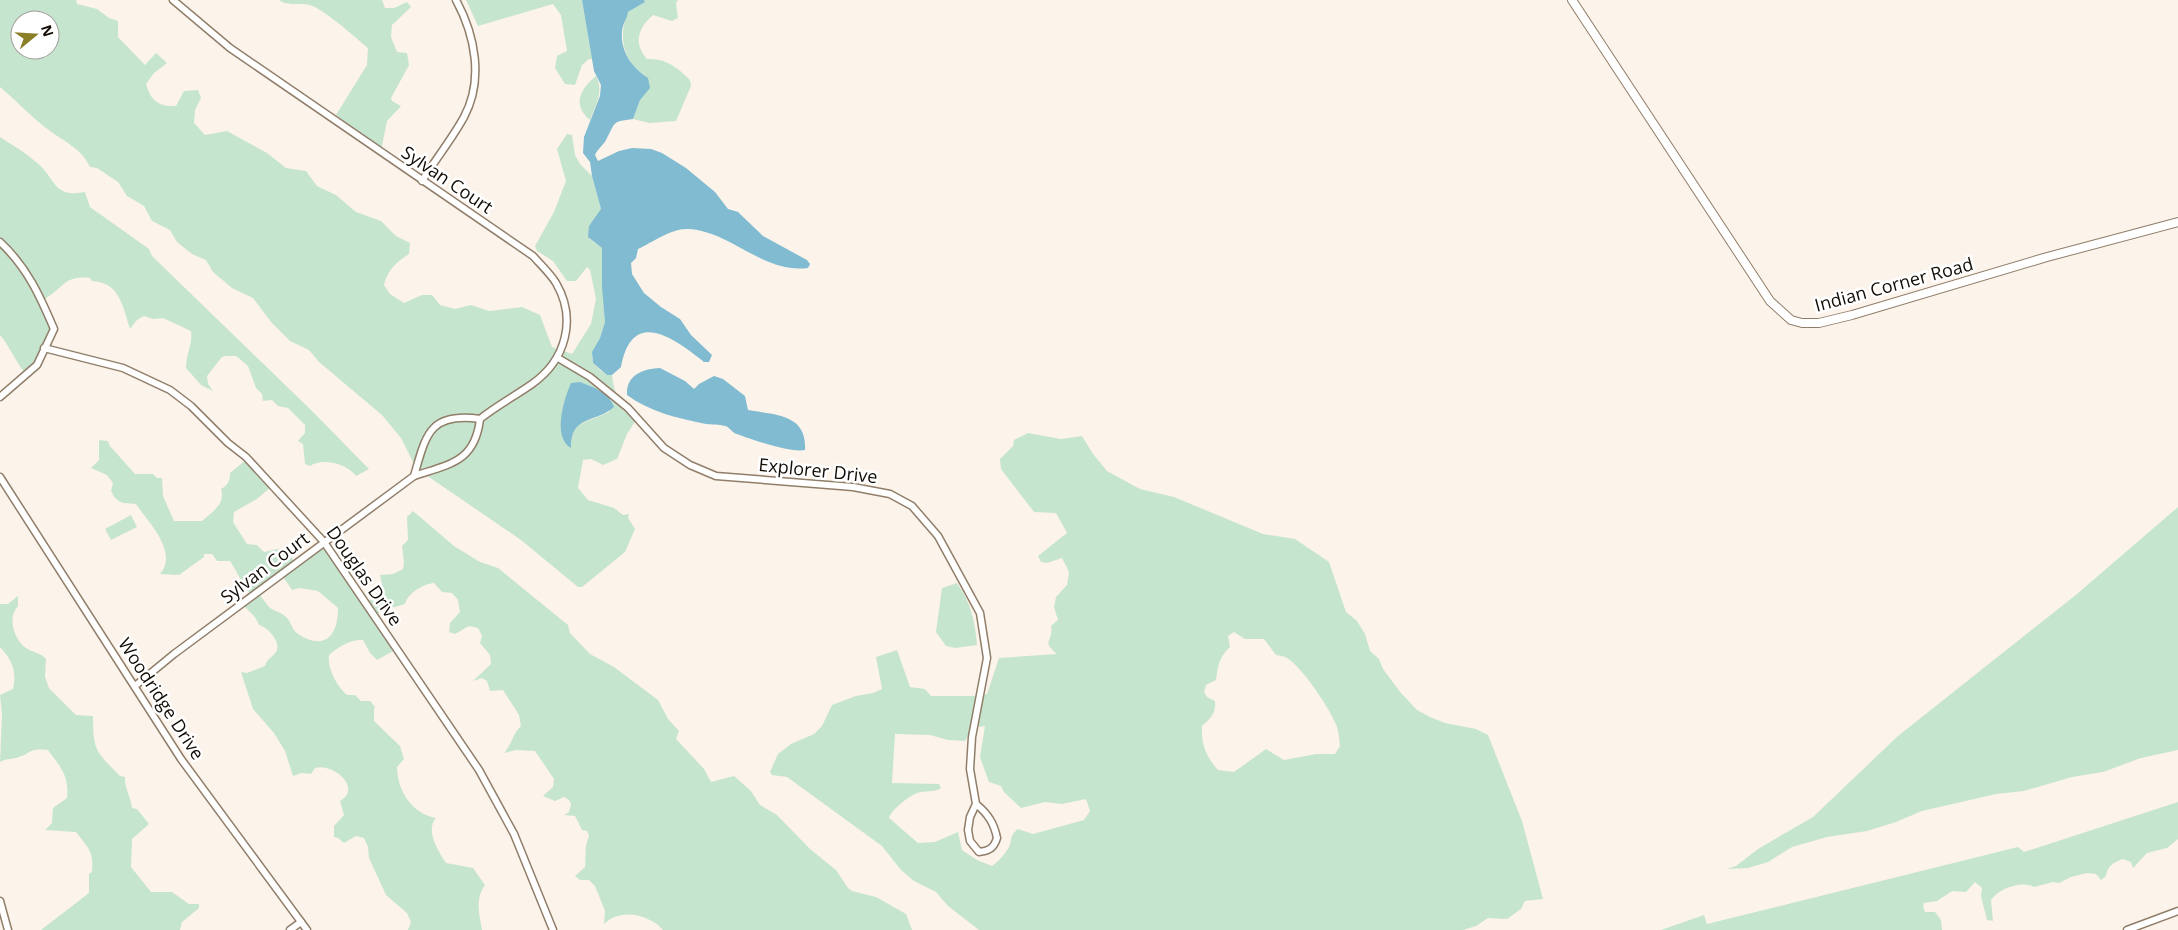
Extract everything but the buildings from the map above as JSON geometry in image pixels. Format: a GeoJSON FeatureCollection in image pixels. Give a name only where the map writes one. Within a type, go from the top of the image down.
{"type":"FeatureCollection","features":[{"type":"Feature","properties":{"kind":"street","name":"Sylvan Court"},"geometry":{"type":"LineString","coordinates":[[135,686],[174,654],[414,476],[452,464],[465,455],[472,448],[478,433],[480,419],[498,404],[532,384],[558,358],[566,337],[568,324],[566,308],[556,282],[533,256],[230,48],[173,0]]}},
{"type":"Feature","properties":{"kind":"street"},"geometry":{"type":"LineString","coordinates":[[422,181],[464,117],[473,94],[476,69],[472,38],[456,0]]}},
{"type":"Feature","properties":{"kind":"street","name":"Indian Corner Road"},"geometry":{"type":"LineString","coordinates":[[1572,0],[1770,301],[1791,320],[1802,323],[1819,323],[1852,315],[2037,260],[2178,222]]}},
{"type":"Feature","properties":{"kind":"street"},"geometry":{"type":"LineString","coordinates":[[0,242],[36,286],[54,328],[37,365],[0,396]]}},
{"type":"Feature","properties":{"kind":"street","name":"Douglas Drive"},"geometry":{"type":"LineString","coordinates":[[44,348],[123,368],[170,390],[246,457],[324,542],[475,764],[498,802],[514,834],[553,930]]}},
{"type":"Feature","properties":{"kind":"street","name":"Explorer Drive"},"geometry":{"type":"LineString","coordinates":[[558,358],[590,377],[620,402],[664,448],[690,466],[716,476],[862,489],[890,494],[912,506],[938,536],[980,613],[987,658],[972,737],[970,769],[976,804],[970,817],[968,830],[970,841],[979,852],[992,849],[998,838],[994,825],[986,813],[976,804]]}},
{"type":"Feature","properties":{"kind":"street"},"geometry":{"type":"LineString","coordinates":[[414,476],[430,430],[441,421],[468,417],[480,419]]}},
{"type":"Feature","properties":{"kind":"street","name":"Woodridge Drive"},"geometry":{"type":"LineString","coordinates":[[0,477],[181,759],[307,930]]}},
{"type":"Feature","properties":{"kind":"street"},"geometry":{"type":"LineString","coordinates":[[0,901],[8,930]]}},
{"type":"Feature","properties":{"kind":"street"},"geometry":{"type":"LineString","coordinates":[[2128,930],[2178,911]]}},
{"type":"Feature","properties":{"kind":"street"},"geometry":{"type":"LineString","coordinates":[[290,930],[300,922]]}},
{"type":"Feature","properties":{"kind":"green space"},"geometry":{"type":"Polygon","coordinates":[[[0,0],[76,0],[77,4],[97,9],[109,18],[118,21],[118,37],[145,65],[156,53],[167,63],[154,73],[146,84],[150,95],[156,102],[176,106],[184,91],[198,90],[201,98],[195,110],[194,123],[205,135],[227,131],[267,153],[286,168],[306,171],[317,186],[336,195],[356,212],[381,221],[396,236],[410,243],[409,254],[393,267],[387,275],[384,285],[390,294],[404,303],[422,295],[432,295],[440,305],[455,309],[471,305],[489,311],[522,307],[540,315],[552,347],[572,354],[591,324],[596,299],[590,270],[587,267],[576,281],[567,281],[553,261],[537,251],[535,246],[554,212],[566,181],[557,149],[567,134],[572,135],[575,155],[580,164],[592,176],[601,209],[590,239],[602,248],[605,322],[592,356],[593,363],[607,375],[612,375],[614,388],[619,400],[636,420],[627,434],[617,459],[603,465],[591,459],[583,460],[578,488],[588,500],[614,508],[623,515],[629,514],[628,518],[635,529],[625,552],[582,587],[578,587],[521,540],[429,477],[414,464],[401,438],[382,415],[319,362],[309,350],[290,341],[271,322],[253,298],[232,288],[213,272],[206,260],[192,254],[177,242],[170,230],[152,221],[144,206],[127,196],[118,182],[97,168],[90,167],[73,146],[43,126],[0,87],[0,0]],[[611,399],[562,436],[571,436],[578,425],[609,412],[611,399]]]}},
{"type":"Feature","properties":{"kind":"green space"},"geometry":{"type":"Polygon","coordinates":[[[279,0],[382,0],[385,8],[394,8],[407,2],[411,7],[392,25],[391,37],[397,52],[407,53],[409,65],[391,98],[392,101],[401,106],[387,121],[381,151],[336,115],[367,65],[368,48],[324,12],[310,5],[290,4],[279,0]]]}},
{"type":"Feature","properties":{"kind":"green space"},"geometry":{"type":"Polygon","coordinates":[[[466,0],[582,0],[592,59],[589,59],[582,65],[575,85],[565,84],[555,68],[557,56],[567,51],[561,15],[553,4],[478,26],[466,0]]]}},
{"type":"Feature","properties":{"kind":"green space"},"geometry":{"type":"Polygon","coordinates":[[[644,0],[678,0],[676,3],[678,18],[672,21],[653,15],[644,25],[639,36],[640,47],[647,59],[660,60],[671,64],[690,80],[691,86],[676,121],[649,123],[633,119],[648,78],[633,65],[628,57],[623,40],[623,31],[628,12],[645,2],[644,0]]]}},
{"type":"Feature","properties":{"kind":"green space"},"geometry":{"type":"Polygon","coordinates":[[[596,76],[599,93],[597,104],[590,120],[581,109],[580,97],[586,86],[596,76]]]}},
{"type":"Feature","properties":{"kind":"green space"},"geometry":{"type":"Polygon","coordinates":[[[0,137],[43,168],[61,190],[74,193],[85,192],[90,207],[149,249],[152,256],[369,469],[356,476],[347,468],[334,463],[321,462],[310,466],[305,464],[303,444],[298,441],[305,433],[305,425],[288,408],[278,406],[272,400],[263,401],[262,394],[256,388],[248,366],[236,356],[222,357],[207,376],[208,384],[213,391],[201,385],[186,368],[191,331],[163,318],[153,319],[144,316],[137,320],[130,329],[119,297],[109,286],[101,282],[92,281],[90,278],[74,278],[69,280],[43,300],[54,328],[37,365],[25,373],[0,335],[0,137]]]}},
{"type":"Feature","properties":{"kind":"green space"},"geometry":{"type":"Polygon","coordinates":[[[1028,433],[1061,439],[1082,436],[1093,454],[1107,471],[1140,489],[1174,497],[1263,534],[1295,539],[1329,562],[1346,612],[1357,621],[1365,634],[1370,651],[1379,659],[1383,669],[1401,693],[1417,710],[1430,717],[1445,723],[1476,729],[1488,735],[1522,821],[1543,899],[1525,901],[1521,909],[1507,919],[1488,918],[1476,926],[1463,930],[979,930],[948,906],[936,892],[914,881],[901,870],[882,846],[787,777],[772,775],[770,772],[778,754],[791,744],[814,734],[822,726],[832,705],[882,689],[876,657],[897,650],[910,687],[925,689],[931,696],[974,696],[987,694],[999,658],[1057,654],[1048,643],[1051,635],[1051,626],[1058,620],[1054,607],[1056,597],[1067,585],[1069,572],[1062,558],[1047,563],[1041,562],[1038,556],[1067,533],[1056,513],[1034,512],[1001,469],[1000,459],[1013,446],[1014,440],[1028,433]],[[1234,632],[1228,636],[1230,647],[1223,654],[1217,670],[1216,680],[1206,685],[1204,692],[1207,697],[1215,701],[1215,709],[1202,726],[1202,739],[1207,755],[1218,770],[1234,772],[1266,749],[1284,760],[1316,754],[1335,754],[1340,746],[1337,727],[1308,679],[1287,658],[1276,655],[1264,639],[1245,639],[1234,632]],[[975,723],[965,741],[948,740],[930,735],[895,734],[892,783],[939,784],[941,788],[913,795],[897,807],[889,818],[918,843],[935,842],[958,832],[962,850],[977,860],[992,866],[1006,852],[1012,835],[1018,829],[1033,834],[1084,820],[1090,811],[1086,799],[1062,804],[1045,802],[1021,808],[1004,792],[1001,786],[989,782],[980,757],[985,726],[979,727],[975,723]]]}},
{"type":"Feature","properties":{"kind":"green space"},"geometry":{"type":"Polygon","coordinates":[[[99,440],[108,441],[110,446],[135,474],[153,474],[157,478],[162,478],[163,496],[174,521],[202,521],[220,503],[222,499],[221,489],[228,483],[230,473],[246,460],[271,487],[257,499],[234,512],[233,522],[247,544],[257,545],[264,552],[283,548],[296,563],[321,544],[364,603],[380,594],[382,584],[380,575],[393,574],[403,569],[402,546],[408,540],[407,517],[413,511],[454,546],[480,562],[498,568],[568,625],[570,633],[590,654],[614,667],[658,700],[668,719],[679,731],[676,739],[704,769],[711,782],[734,776],[751,791],[760,805],[777,815],[810,849],[836,870],[848,888],[852,891],[876,897],[906,914],[912,930],[663,930],[650,920],[634,915],[618,916],[604,924],[605,911],[595,886],[589,880],[580,880],[575,876],[585,867],[586,845],[589,836],[587,831],[582,830],[575,816],[564,815],[569,812],[571,804],[569,800],[564,797],[555,801],[543,796],[553,787],[554,779],[535,751],[516,750],[504,753],[521,726],[519,715],[503,690],[490,691],[487,681],[482,678],[473,681],[491,664],[490,655],[480,643],[482,636],[478,628],[469,626],[455,634],[449,632],[450,623],[460,612],[458,600],[452,593],[442,592],[434,583],[416,590],[409,596],[405,604],[382,611],[373,617],[394,649],[393,651],[377,660],[370,653],[363,640],[358,640],[345,644],[329,655],[331,671],[340,687],[347,695],[355,695],[361,701],[370,701],[375,707],[374,721],[400,746],[404,759],[397,767],[403,792],[420,812],[436,818],[433,823],[432,834],[436,847],[446,863],[473,868],[485,885],[479,901],[482,930],[408,930],[411,922],[407,913],[386,895],[369,858],[368,847],[364,838],[356,836],[344,843],[334,837],[334,826],[344,815],[340,801],[346,796],[348,790],[343,778],[338,773],[323,767],[315,768],[311,774],[302,773],[293,776],[285,751],[274,733],[253,709],[241,672],[247,673],[265,666],[277,650],[277,642],[266,628],[259,625],[255,617],[243,605],[251,595],[230,561],[217,561],[212,554],[204,554],[204,557],[179,575],[160,574],[165,565],[166,556],[160,538],[136,504],[118,501],[111,491],[113,483],[107,475],[91,468],[99,460],[99,440]],[[282,575],[258,593],[270,608],[285,616],[298,634],[316,641],[323,641],[328,638],[336,626],[338,608],[318,591],[300,588],[292,590],[282,575]]]}},
{"type":"Feature","properties":{"kind":"green space"},"geometry":{"type":"Polygon","coordinates":[[[2178,507],[2178,750],[2141,758],[2103,772],[2072,777],[2024,791],[1996,794],[1922,811],[1867,831],[1827,837],[1792,847],[1768,862],[1748,868],[1727,869],[1736,866],[1758,849],[1813,817],[1898,736],[2077,594],[2178,507]]]}},
{"type":"Feature","properties":{"kind":"green space"},"geometry":{"type":"Polygon","coordinates":[[[131,515],[137,527],[111,540],[105,529],[131,515]]]}},
{"type":"Feature","properties":{"kind":"green space"},"geometry":{"type":"Polygon","coordinates":[[[957,583],[972,612],[977,645],[955,648],[946,646],[936,632],[942,588],[957,583]]]}},
{"type":"Feature","properties":{"kind":"green space"},"geometry":{"type":"Polygon","coordinates":[[[18,596],[18,606],[13,616],[13,628],[18,640],[26,648],[46,659],[45,677],[49,688],[76,715],[93,716],[95,744],[101,756],[120,776],[125,777],[132,808],[137,809],[149,824],[132,839],[131,867],[151,892],[172,892],[189,904],[199,904],[199,908],[182,922],[180,930],[41,930],[89,893],[89,874],[92,872],[92,859],[87,846],[76,832],[45,830],[52,823],[53,808],[67,798],[65,777],[48,750],[33,751],[0,762],[2,714],[0,695],[13,689],[14,671],[8,657],[0,647],[0,604],[8,604],[18,596]]]}},
{"type":"Feature","properties":{"kind":"green space"},"geometry":{"type":"Polygon","coordinates":[[[2178,802],[2178,839],[2167,848],[2147,853],[2133,868],[2131,862],[2123,859],[2109,867],[2106,876],[2101,880],[2096,874],[2087,873],[2071,877],[2059,883],[2053,882],[2034,887],[2017,885],[2005,889],[1991,900],[1993,921],[1987,920],[1981,896],[1982,888],[1975,882],[1966,892],[1952,891],[1937,901],[1924,903],[1925,912],[1935,912],[1941,920],[1942,930],[1661,930],[1704,915],[1707,924],[2018,847],[2024,852],[2178,802]]]}},
{"type":"Feature","properties":{"kind":"water"},"geometry":{"type":"Polygon","coordinates":[[[582,0],[644,0],[645,2],[628,12],[622,38],[628,58],[648,78],[650,88],[640,100],[633,119],[618,122],[614,125],[595,155],[598,161],[619,151],[632,148],[651,149],[662,153],[686,168],[715,192],[728,209],[738,212],[763,236],[807,260],[810,264],[808,268],[776,265],[719,237],[704,231],[688,229],[669,233],[638,249],[636,258],[631,263],[632,274],[644,293],[680,319],[691,335],[712,355],[709,362],[704,362],[667,337],[655,333],[644,333],[634,338],[626,349],[621,367],[612,375],[607,375],[593,363],[592,352],[600,338],[605,322],[602,287],[602,248],[588,237],[589,226],[601,209],[590,162],[583,153],[584,137],[600,96],[601,85],[594,71],[582,0]]]}},
{"type":"Feature","properties":{"kind":"water"},"geometry":{"type":"Polygon","coordinates":[[[660,368],[685,381],[694,389],[714,376],[723,379],[745,396],[748,410],[779,415],[795,423],[801,429],[805,450],[790,450],[735,433],[725,426],[706,424],[664,414],[645,406],[627,395],[629,382],[633,377],[642,371],[660,368]]]}},
{"type":"Feature","properties":{"kind":"water"},"geometry":{"type":"Polygon","coordinates":[[[580,382],[604,394],[614,407],[579,425],[572,437],[571,448],[565,443],[562,435],[561,417],[565,398],[571,383],[580,382]]]}}]}
